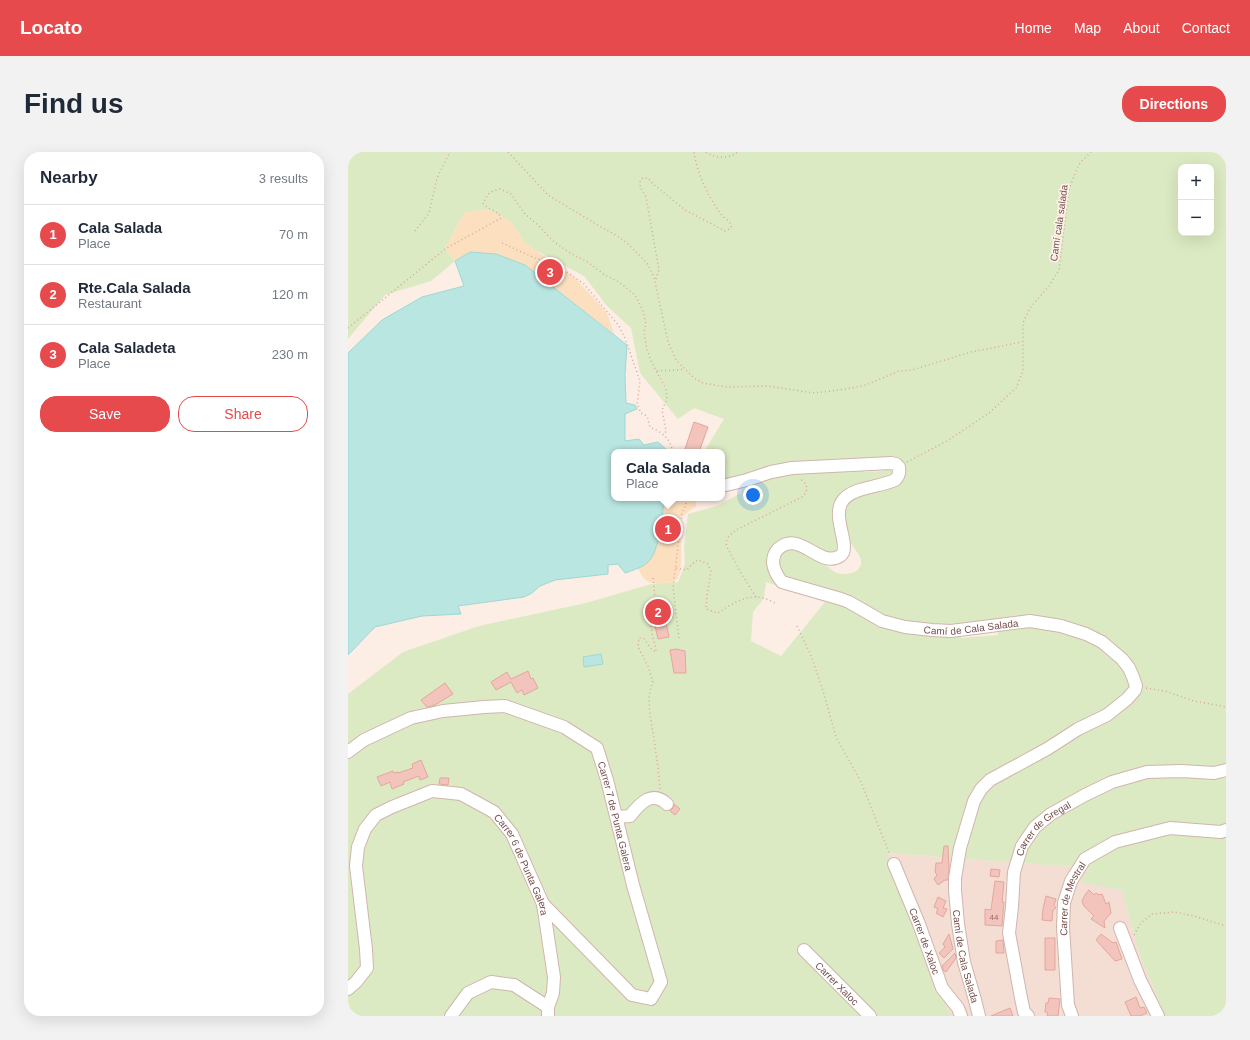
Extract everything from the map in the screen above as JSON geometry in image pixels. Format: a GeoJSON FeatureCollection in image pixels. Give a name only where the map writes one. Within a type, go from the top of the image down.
{"type":"FeatureCollection","features":[{"type":"Feature","properties":{"kind":"street"},"geometry":{"type":"LineString","coordinates":[[725,485],[771,472],[792,468],[891,463],[896,464],[899,467]]}},
{"type":"Feature","properties":{"kind":"street","name":"Camí de Cala Salada"},"geometry":{"type":"LineString","coordinates":[[899,467],[899,474],[895,480],[850,494],[843,500],[839,509],[841,536],[845,547],[841,557],[825,557],[816,554],[803,546],[790,544],[779,548],[773,557],[773,563],[782,582],[849,602],[882,620],[899,626],[951,631],[1022,621],[1061,626],[1098,640],[1114,652],[1129,668],[1134,677],[1136,686],[1135,690],[1127,699],[1107,714],[990,780],[981,789],[976,797],[960,848],[955,878],[955,890],[958,924],[964,962],[979,1016]]}},
{"type":"Feature","properties":{"kind":"street","name":"Carrer 7 de Punta Galera"},"geometry":{"type":"LineString","coordinates":[[348,752],[364,740],[411,718],[443,711],[505,706],[564,727],[597,748],[608,780],[634,885],[661,982],[651,999],[632,995],[543,904]]}},
{"type":"Feature","properties":{"kind":"street","name":"Carrer de Gregal"},"geometry":{"type":"LineString","coordinates":[[1028,1016],[1024,1012],[1009,933],[1014,872],[1022,846],[1035,827],[1051,814],[1085,795],[1119,780],[1147,772],[1181,771],[1214,773],[1226,770]]}},
{"type":"Feature","properties":{"kind":"street","name":"Carrer 6 de Punta Galera"},"geometry":{"type":"LineString","coordinates":[[348,989],[356,982],[367,968],[356,866],[358,848],[365,830],[376,815],[432,791],[461,794],[494,812],[512,834],[543,904],[554,977],[553,994],[548,1012]]}},
{"type":"Feature","properties":{"kind":"street"},"geometry":{"type":"LineString","coordinates":[[617,817],[630,816],[643,802],[651,798],[664,801]]}},
{"type":"Feature","properties":{"kind":"street","name":"Carrer de Mestral"},"geometry":{"type":"LineString","coordinates":[[1072,1016],[1068,1005],[1063,927],[1064,903],[1071,881],[1085,859],[1115,842],[1170,828],[1221,832],[1226,830]]}},
{"type":"Feature","properties":{"kind":"street","name":"Carrer de Xaloc"},"geometry":{"type":"LineString","coordinates":[[894,864],[919,924],[942,988],[958,1008],[961,1016]]}},
{"type":"Feature","properties":{"kind":"street"},"geometry":{"type":"LineString","coordinates":[[1120,928],[1140,980],[1158,1016]]}},
{"type":"Feature","properties":{"kind":"street","name":"Carrer Xaloc"},"geometry":{"type":"LineString","coordinates":[[804,950],[870,1016]]}},
{"type":"Feature","properties":{"kind":"street"},"geometry":{"type":"LineString","coordinates":[[451,1016],[468,993],[490,982],[514,985],[548,1012]]}},
{"type":"Feature","properties":{"kind":"path"},"geometry":{"type":"LineString","coordinates":[[415,231],[429,212],[437,178],[450,152]]}},
{"type":"Feature","properties":{"kind":"path"},"geometry":{"type":"LineString","coordinates":[[508,152],[548,195],[627,243],[647,264],[654,277],[668,342],[676,360],[694,378],[703,383],[727,387],[768,386],[814,393],[846,389],[866,385],[899,371],[912,370],[971,352],[1022,342]]}},
{"type":"Feature","properties":{"kind":"path"},"geometry":{"type":"LineString","coordinates":[[655,281],[659,270],[646,197],[640,188],[639,183],[641,179],[648,178],[685,210],[725,230],[731,228],[728,220],[720,214],[701,180],[694,152]]}},
{"type":"Feature","properties":{"kind":"path"},"geometry":{"type":"LineString","coordinates":[[706,152],[712,156],[720,158],[731,156],[738,152]]}},
{"type":"Feature","properties":{"kind":"path","name":"Camí cala salada"},"geometry":{"type":"LineString","coordinates":[[899,467],[947,441],[989,413],[1016,388],[1023,371],[1023,323],[1030,308],[1049,286],[1059,270],[1069,189],[1079,164],[1091,152]]}},
{"type":"Feature","properties":{"kind":"path"},"geometry":{"type":"LineString","coordinates":[[348,328],[445,249],[501,218],[499,214],[483,203],[488,194],[500,189],[511,194],[525,214],[538,225],[553,242],[586,261],[605,275],[619,282],[636,295],[643,311],[646,324],[644,332],[647,350],[666,389],[667,399],[662,410],[666,430],[665,435]]}},
{"type":"Feature","properties":{"kind":"path"},"geometry":{"type":"LineString","coordinates":[[502,243],[537,259],[551,261],[584,284],[619,326],[626,338],[640,381],[638,404],[641,413],[647,416],[650,427],[665,435],[672,449]]}},
{"type":"Feature","properties":{"kind":"path"},"geometry":{"type":"LineString","coordinates":[[657,371],[685,369]]}},
{"type":"Feature","properties":{"kind":"path"},"geometry":{"type":"LineString","coordinates":[[756,597],[725,543],[727,537],[736,530],[806,494],[807,489],[805,483],[799,478],[795,477]]}},
{"type":"Feature","properties":{"kind":"path"},"geometry":{"type":"LineString","coordinates":[[679,638],[673,587],[682,513],[686,506],[685,501]]}},
{"type":"Feature","properties":{"kind":"path"},"geometry":{"type":"LineString","coordinates":[[676,568],[687,570],[698,560],[708,564],[711,571],[706,609],[718,613],[742,599],[756,597],[764,598],[775,603]]}},
{"type":"Feature","properties":{"kind":"path"},"geometry":{"type":"LineString","coordinates":[[654,578],[655,598],[649,601],[649,618],[652,636],[656,645],[656,652],[652,650],[644,639],[639,638],[638,647],[648,666],[653,682],[650,688],[650,720],[664,801]]}},
{"type":"Feature","properties":{"kind":"path"},"geometry":{"type":"LineString","coordinates":[[797,626],[812,658],[836,736],[861,782],[894,864]]}},
{"type":"Feature","properties":{"kind":"path"},"geometry":{"type":"LineString","coordinates":[[1136,686],[1165,691],[1194,701],[1226,707]]}},
{"type":"Feature","properties":{"kind":"path"},"geometry":{"type":"LineString","coordinates":[[1134,936],[1141,923],[1152,914],[1174,912],[1194,916],[1226,926]]}},
{"type":"Feature","properties":{"kind":"shaded area"},"geometry":{"type":"Polygon","coordinates":[[[886,853],[1089,868],[1080,882],[1122,889],[1139,953],[1165,1016],[951,1016],[911,921],[886,853]]]}},
{"type":"Feature","properties":{"kind":"green space"},"geometry":{"type":"Polygon","coordinates":[[[348,152],[1226,152],[1226,1016],[1165,1016],[1139,953],[1122,890],[1080,882],[1089,868],[887,853],[911,921],[951,1016],[348,1016],[348,694],[403,652],[479,626],[586,603],[651,584],[678,582],[685,564],[684,547],[688,514],[717,506],[741,493],[743,484],[725,481],[725,449],[706,449],[724,419],[694,408],[678,419],[640,373],[631,328],[607,306],[584,276],[535,250],[524,242],[511,222],[486,209],[464,213],[445,249],[455,261],[431,281],[385,295],[348,339],[348,152]],[[884,465],[864,466],[864,472],[884,471],[884,465]],[[848,539],[847,549],[823,561],[837,573],[849,574],[857,571],[861,564],[861,560],[848,539]],[[766,582],[764,598],[753,612],[751,641],[781,656],[825,602],[766,582]],[[998,628],[960,632],[961,638],[998,635],[998,628]]]}},
{"type":"Feature","properties":{"kind":"sand"},"geometry":{"type":"Polygon","coordinates":[[[486,209],[511,222],[524,242],[575,278],[607,313],[614,334],[525,265],[495,254],[470,252],[455,261],[445,249],[464,213],[486,209]]]}},
{"type":"Feature","properties":{"kind":"sand"},"geometry":{"type":"Polygon","coordinates":[[[664,501],[696,501],[696,506],[677,520],[677,538],[681,539],[681,565],[677,579],[667,583],[653,583],[646,580],[638,568],[649,562],[663,518],[664,501]]]}},
{"type":"Feature","properties":{"kind":"water"},"geometry":{"type":"Polygon","coordinates":[[[470,252],[496,254],[525,265],[627,345],[625,375],[626,403],[635,405],[637,409],[625,414],[625,441],[639,439],[644,445],[658,442],[666,449],[611,449],[611,501],[664,501],[658,542],[652,557],[648,562],[634,570],[625,573],[618,564],[608,565],[608,574],[555,580],[540,586],[532,593],[524,597],[458,606],[461,614],[422,616],[375,627],[348,655],[348,353],[382,320],[422,297],[464,286],[455,261],[470,252]]]}},
{"type":"Feature","properties":{"kind":"water"},"geometry":{"type":"Polygon","coordinates":[[[601,654],[603,664],[584,667],[583,657],[601,654]]]}},
{"type":"Feature","properties":{"kind":"building"},"geometry":{"type":"Polygon","coordinates":[[[694,422],[708,427],[700,449],[685,449],[694,422]]]}},
{"type":"Feature","properties":{"kind":"building"},"geometry":{"type":"Polygon","coordinates":[[[663,606],[669,637],[658,639],[651,608],[663,606]]]}},
{"type":"Feature","properties":{"kind":"building"},"geometry":{"type":"Polygon","coordinates":[[[676,649],[685,651],[686,673],[674,673],[670,650],[676,649]]]}},
{"type":"Feature","properties":{"kind":"building"},"geometry":{"type":"Polygon","coordinates":[[[528,671],[531,679],[533,678],[538,688],[524,695],[522,690],[517,693],[511,682],[496,690],[491,682],[507,672],[511,679],[528,671]]]}},
{"type":"Feature","properties":{"kind":"building"},"geometry":{"type":"Polygon","coordinates":[[[445,683],[453,694],[435,705],[427,707],[421,700],[445,683]]]}},
{"type":"Feature","properties":{"kind":"building"},"geometry":{"type":"Polygon","coordinates":[[[421,760],[428,777],[420,780],[419,776],[403,782],[404,784],[392,789],[390,782],[381,786],[377,777],[393,771],[394,773],[398,773],[413,768],[412,764],[421,760]]]}},
{"type":"Feature","properties":{"kind":"building"},"geometry":{"type":"Polygon","coordinates":[[[440,778],[449,778],[448,785],[439,784],[440,778]]]}},
{"type":"Feature","properties":{"kind":"building"},"geometry":{"type":"Polygon","coordinates":[[[674,804],[680,809],[675,815],[670,811],[674,804]]]}},
{"type":"Feature","properties":{"kind":"building"},"geometry":{"type":"Polygon","coordinates":[[[944,846],[948,846],[948,880],[945,880],[938,885],[934,879],[937,875],[935,872],[936,863],[942,863],[944,846]]]}},
{"type":"Feature","properties":{"kind":"building"},"geometry":{"type":"Polygon","coordinates":[[[991,869],[1000,870],[999,877],[990,876],[991,869]]]}},
{"type":"Feature","properties":{"kind":"building"},"geometry":{"type":"Polygon","coordinates":[[[995,881],[1004,882],[1002,926],[985,925],[985,909],[991,910],[995,881]]]}},
{"type":"Feature","properties":{"kind":"building"},"geometry":{"type":"Polygon","coordinates":[[[1089,890],[1094,895],[1096,893],[1099,895],[1102,894],[1106,904],[1109,902],[1111,913],[1104,921],[1105,928],[1091,919],[1094,916],[1084,906],[1082,901],[1089,890]]]}},
{"type":"Feature","properties":{"kind":"building"},"geometry":{"type":"Polygon","coordinates":[[[1046,896],[1056,899],[1054,905],[1056,908],[1053,910],[1052,921],[1042,920],[1046,896]]]}},
{"type":"Feature","properties":{"kind":"building"},"geometry":{"type":"Polygon","coordinates":[[[938,897],[946,901],[943,908],[947,909],[943,917],[936,913],[938,909],[934,907],[938,897]]]}},
{"type":"Feature","properties":{"kind":"building"},"geometry":{"type":"Polygon","coordinates":[[[949,934],[953,949],[944,958],[939,953],[945,947],[943,944],[949,934]]]}},
{"type":"Feature","properties":{"kind":"building"},"geometry":{"type":"Polygon","coordinates":[[[1101,934],[1113,943],[1116,942],[1122,959],[1115,961],[1096,940],[1101,934]]]}},
{"type":"Feature","properties":{"kind":"building"},"geometry":{"type":"Polygon","coordinates":[[[1045,938],[1055,938],[1055,970],[1045,970],[1045,938]]]}},
{"type":"Feature","properties":{"kind":"building"},"geometry":{"type":"Polygon","coordinates":[[[1003,940],[1004,953],[996,953],[996,941],[1003,940]]]}},
{"type":"Feature","properties":{"kind":"building"},"geometry":{"type":"Polygon","coordinates":[[[955,953],[956,958],[946,972],[943,970],[942,966],[955,953]]]}},
{"type":"Feature","properties":{"kind":"building"},"geometry":{"type":"Polygon","coordinates":[[[1136,997],[1140,1008],[1144,1007],[1147,1013],[1140,1016],[1131,1016],[1125,1002],[1136,997]]]}},
{"type":"Feature","properties":{"kind":"building"},"geometry":{"type":"Polygon","coordinates":[[[1049,998],[1060,999],[1058,1016],[1047,1016],[1048,1013],[1045,1012],[1046,1003],[1048,1003],[1049,998]]]}},
{"type":"Feature","properties":{"kind":"building"},"geometry":{"type":"Polygon","coordinates":[[[1010,1008],[1013,1016],[991,1016],[1010,1008]]]}},
{"type":"Feature","properties":{"kind":"place","name":"Cala Saladeta"},"geometry":{"type":"Point","coordinates":[550,272]}},
{"type":"Feature","properties":{"kind":"place","name":"Cala Salada"},"geometry":{"type":"Point","coordinates":[668,529]}},
{"type":"Feature","properties":{"kind":"place","name":"Rte.Cala Salada"},"geometry":{"type":"Point","coordinates":[658,612]}}]}
